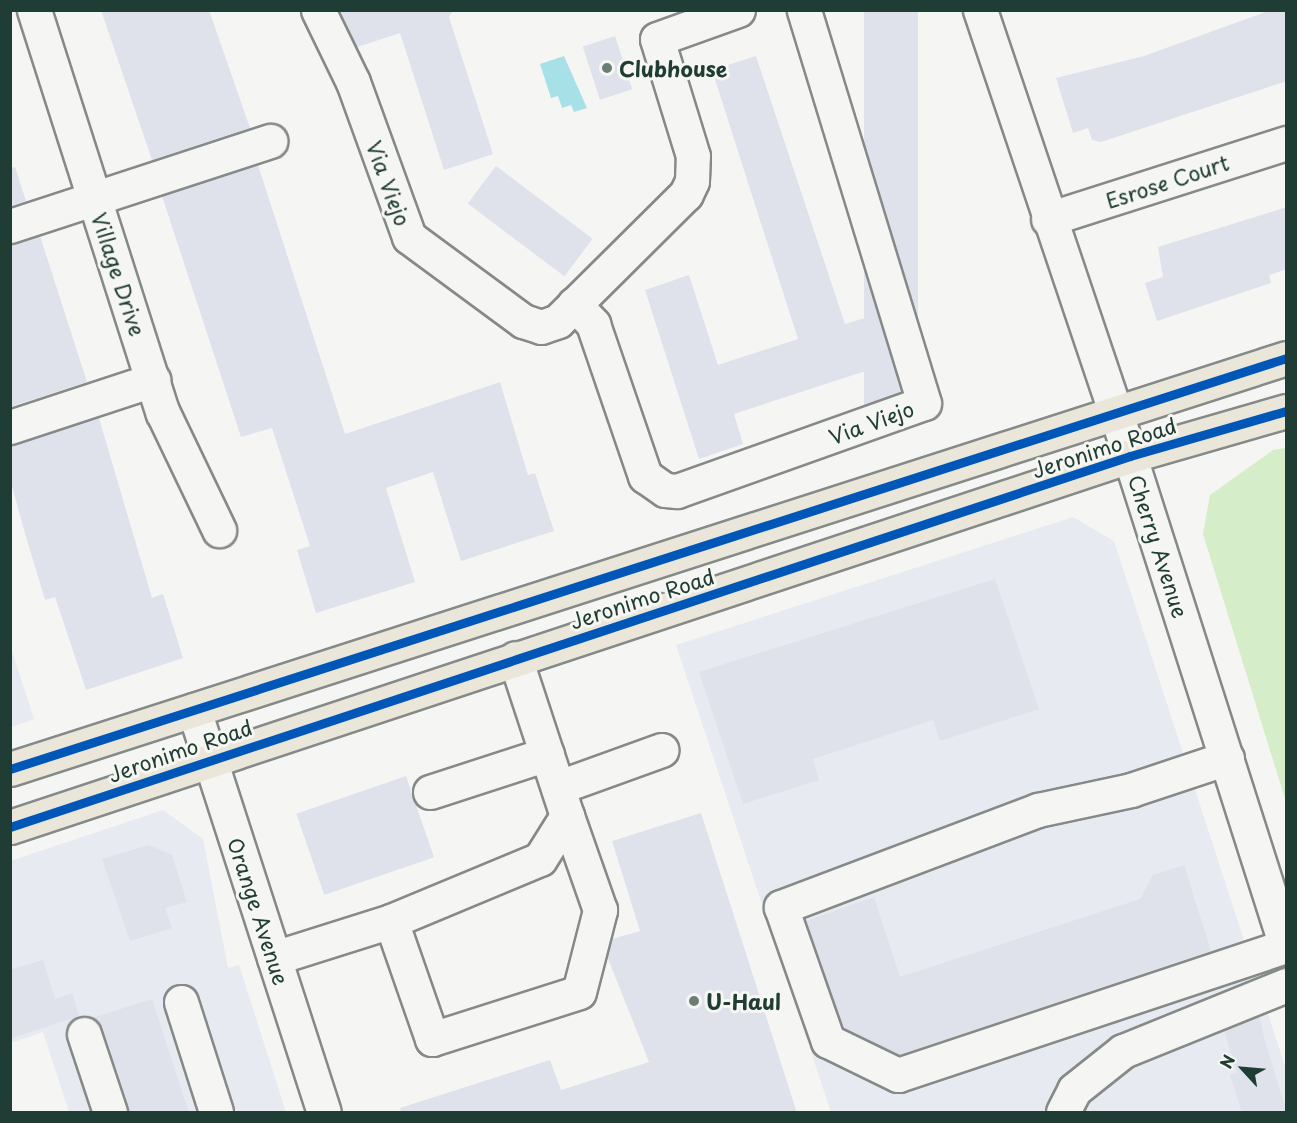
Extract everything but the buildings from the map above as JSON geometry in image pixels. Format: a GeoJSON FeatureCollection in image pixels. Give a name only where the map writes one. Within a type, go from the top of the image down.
{"type":"FeatureCollection","features":[{"type":"Feature","properties":{"kind":"main road","name":"Jeronimo Road"},"geometry":{"type":"LineString","coordinates":[[10,769],[1115,410],[1287,358]]}},
{"type":"Feature","properties":{"kind":"main road","name":"Jeronimo Road"},"geometry":{"type":"LineString","coordinates":[[10,827],[1130,456],[1287,411]]}},
{"type":"Feature","properties":{"kind":"street","name":"Via Viejo"},"geometry":{"type":"LineString","coordinates":[[318,10],[353,82],[409,237],[523,321],[541,327],[558,321],[686,194],[692,181],[693,156],[657,39],[738,10]]}},
{"type":"Feature","properties":{"kind":"street","name":"Via Viejo"},"geometry":{"type":"LineString","coordinates":[[574,304],[593,324],[645,476],[665,490],[677,491],[924,403],[804,10]]}},
{"type":"Feature","properties":{"kind":"street","name":"Cherry Avenue"},"geometry":{"type":"LineString","coordinates":[[980,10],[1048,219],[1115,410],[1287,946]]}},
{"type":"Feature","properties":{"kind":"street","name":"Village Drive"},"geometry":{"type":"LineString","coordinates":[[35,16],[153,380],[219,530]]}},
{"type":"Feature","properties":{"kind":"street"},"geometry":{"type":"LineString","coordinates":[[10,226],[270,141]]}},
{"type":"Feature","properties":{"kind":"street","name":"Esrose Court"},"geometry":{"type":"LineString","coordinates":[[1048,219],[1287,143]]}},
{"type":"Feature","properties":{"kind":"street"},"geometry":{"type":"LineString","coordinates":[[10,427],[153,380]]}},
{"type":"Feature","properties":{"kind":"street"},"geometry":{"type":"LineString","coordinates":[[391,921],[432,1039],[579,992],[600,910],[515,658]]}},
{"type":"Feature","properties":{"kind":"street","name":"Orange Avenue"},"geometry":{"type":"LineString","coordinates":[[194,710],[324,1113]]}},
{"type":"Feature","properties":{"kind":"street"},"geometry":{"type":"LineString","coordinates":[[274,958],[391,921],[540,859],[563,801],[661,750]]}},
{"type":"Feature","properties":{"kind":"street"},"geometry":{"type":"LineString","coordinates":[[430,792],[547,754]]}},
{"type":"Feature","properties":{"kind":"street"},"geometry":{"type":"LineString","coordinates":[[1227,758],[1131,790],[1038,810],[781,907],[828,1041],[898,1075],[1287,946]]}},
{"type":"Feature","properties":{"kind":"street"},"geometry":{"type":"LineString","coordinates":[[1063,1113],[1074,1090],[1123,1051],[1287,985]]}},
{"type":"Feature","properties":{"kind":"street"},"geometry":{"type":"LineString","coordinates":[[181,1002],[216,1113]]}},
{"type":"Feature","properties":{"kind":"street"},"geometry":{"type":"LineString","coordinates":[[84,1034],[110,1113]]}},
{"type":"Feature","properties":{"kind":"shaded area"},"geometry":{"type":"Polygon","coordinates":[[[1073,517],[1114,541],[1286,1069],[1286,1112],[831,1112],[676,645],[1073,517]]]}},
{"type":"Feature","properties":{"kind":"shaded area"},"geometry":{"type":"Polygon","coordinates":[[[10,645],[34,719],[11,727],[10,727],[10,645]]]}},
{"type":"Feature","properties":{"kind":"shaded area"},"geometry":{"type":"Polygon","coordinates":[[[163,810],[203,839],[228,968],[239,965],[286,1112],[69,1112],[43,1032],[11,1043],[10,861],[163,810]]]}},
{"type":"Feature","properties":{"kind":"green space"},"geometry":{"type":"Polygon","coordinates":[[[1286,448],[1286,802],[1203,534],[1210,495],[1273,450],[1286,448]]]}},
{"type":"Feature","properties":{"kind":"water"},"geometry":{"type":"Polygon","coordinates":[[[564,56],[587,108],[574,112],[571,105],[562,108],[558,96],[551,98],[540,64],[564,56]]]}},
{"type":"Feature","properties":{"kind":"cycle path"},"geometry":{"type":"LineString","coordinates":[[10,769],[1286,358]]}},
{"type":"Feature","properties":{"kind":"cycle path"},"geometry":{"type":"LineString","coordinates":[[10,827],[1130,456],[1286,411]]}},
{"type":"Feature","properties":{"kind":"place","name":"Clubhouse"},"geometry":{"type":"Point","coordinates":[607,68]}},
{"type":"Feature","properties":{"kind":"place","name":"U-Haul"},"geometry":{"type":"Point","coordinates":[694,1001]}}]}
